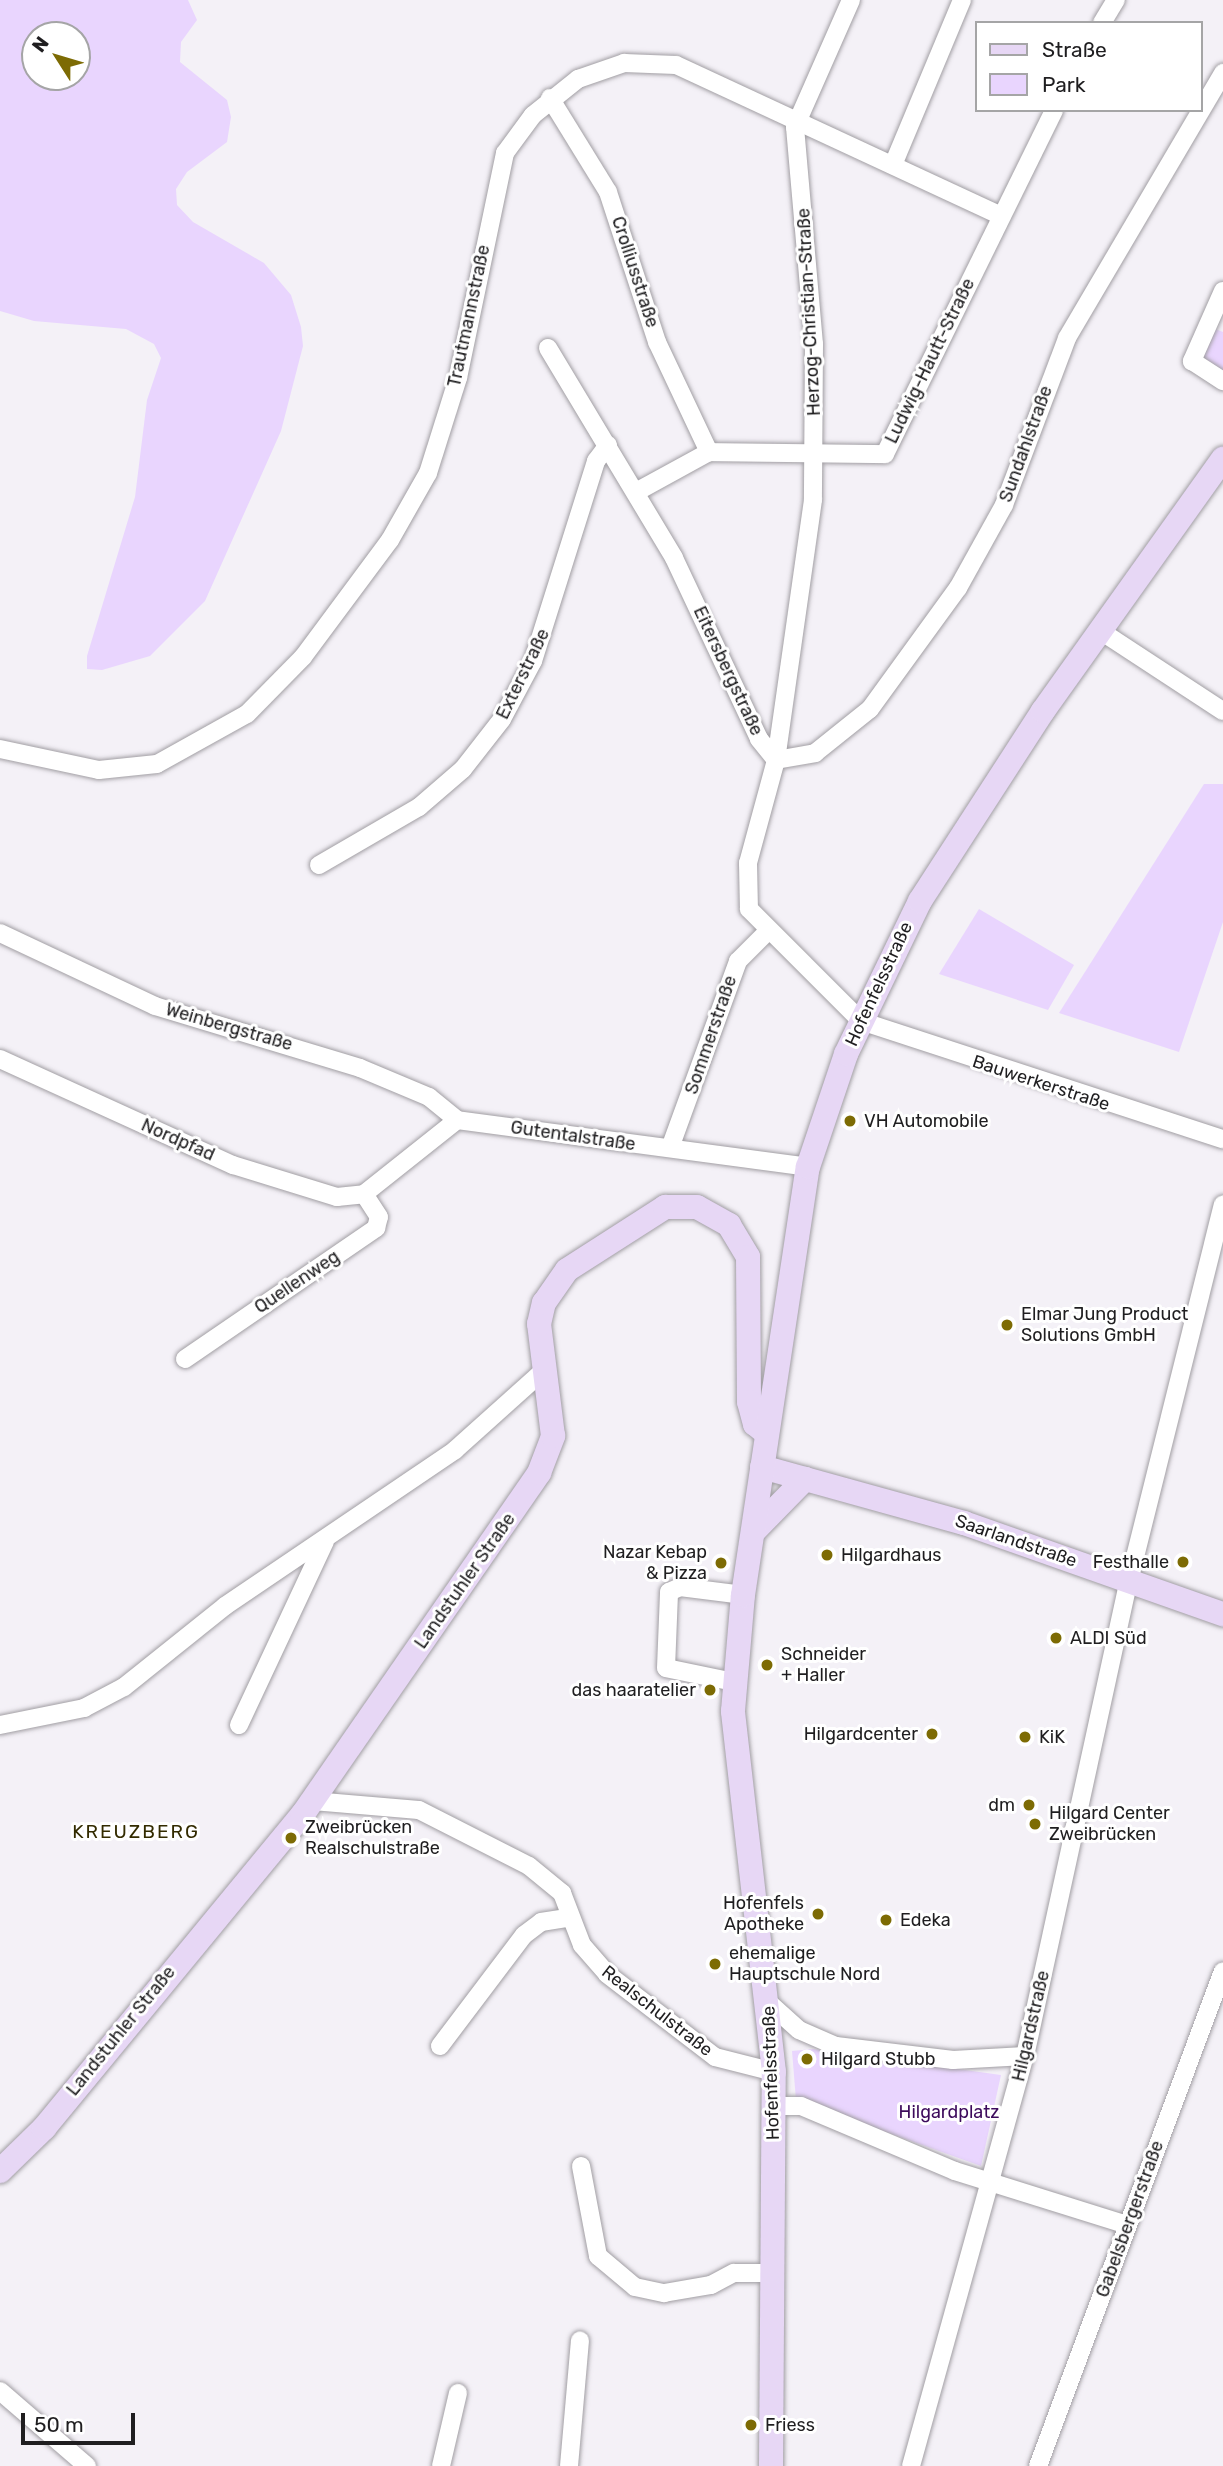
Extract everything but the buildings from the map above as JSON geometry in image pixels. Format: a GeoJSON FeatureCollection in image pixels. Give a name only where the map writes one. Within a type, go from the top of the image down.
{"type":"FeatureCollection","features":[{"type":"Feature","properties":{"kind":"main road","name":"Hofenfelsstraße"},"geometry":{"type":"LineString","coordinates":[[771,2466],[775,2072],[769,2003],[735,1748],[734,1682],[743,1595],[766,1433],[808,1167],[861,1021],[948,853],[1099,630],[1223,459]]}},
{"type":"Feature","properties":{"kind":"main road","name":"Landstuhler Straße"},"geometry":{"type":"LineString","coordinates":[[0,2171],[44,2127],[313,1801],[539,1474],[553,1436],[542,1372],[541,1313],[567,1270],[657,1210],[697,1207],[729,1225],[748,1257],[749,1402],[755,1424],[766,1433]]}},
{"type":"Feature","properties":{"kind":"main road","name":"Saarlandstraße"},"geometry":{"type":"LineString","coordinates":[[762,1467],[964,1523],[1223,1614]]}},
{"type":"Feature","properties":{"kind":"main road"},"geometry":{"type":"LineString","coordinates":[[753,1531],[806,1479]]}},
{"type":"Feature","properties":{"kind":"street","name":"Herzog-Christian-Straße"},"geometry":{"type":"LineString","coordinates":[[776,760],[808,550],[815,454],[812,302],[797,118],[851,0]]}},
{"type":"Feature","properties":{"kind":"street"},"geometry":{"type":"LineString","coordinates":[[893,165],[962,0]]}},
{"type":"Feature","properties":{"kind":"street"},"geometry":{"type":"LineString","coordinates":[[1103,21],[1115,0]]}},
{"type":"Feature","properties":{"kind":"street","name":"Trautmannstraße"},"geometry":{"type":"LineString","coordinates":[[0,749],[99,770],[157,764],[186,754],[247,714],[303,657],[390,540],[428,473],[458,378],[499,169],[518,133],[550,99],[604,67],[657,62],[704,75],[999,215]]}},
{"type":"Feature","properties":{"kind":"street","name":"Sundahlstraße"},"geometry":{"type":"LineString","coordinates":[[1202,109],[1223,73]]}},
{"type":"Feature","properties":{"kind":"street","name":"Crolliusstraße"},"geometry":{"type":"LineString","coordinates":[[550,99],[608,192],[657,342],[709,452]]}},
{"type":"Feature","properties":{"kind":"street","name":"Ludwig-Hautt-Straße"},"geometry":{"type":"LineString","coordinates":[[636,492],[709,452],[885,454],[999,215],[1054,112]]}},
{"type":"Feature","properties":{"kind":"street","name":"Sundahlstraße"},"geometry":{"type":"LineString","coordinates":[[776,760],[815,753],[870,709],[958,588],[1004,505],[1067,338],[1200,112]]}},
{"type":"Feature","properties":{"kind":"street"},"geometry":{"type":"LineString","coordinates":[[1223,291],[1192,361],[1223,381]]}},
{"type":"Feature","properties":{"kind":"street","name":"Eitersbergstraße"},"geometry":{"type":"LineString","coordinates":[[548,348],[636,492],[696,601],[759,739],[776,760]]}},
{"type":"Feature","properties":{"kind":"street","name":"Exterstraße"},"geometry":{"type":"LineString","coordinates":[[319,865],[419,807],[463,769],[496,728],[533,661],[596,461],[608,445]]}},
{"type":"Feature","properties":{"kind":"street"},"geometry":{"type":"LineString","coordinates":[[1099,630],[1223,710]]}},
{"type":"Feature","properties":{"kind":"street"},"geometry":{"type":"LineString","coordinates":[[776,760],[745,885],[749,909],[767,932],[861,1021]]}},
{"type":"Feature","properties":{"kind":"street","name":"Sommerstraße"},"geometry":{"type":"LineString","coordinates":[[670,1149],[738,961],[767,932]]}},
{"type":"Feature","properties":{"kind":"street","name":"Weinbergstraße"},"geometry":{"type":"LineString","coordinates":[[0,933],[155,1006],[360,1068],[429,1097],[457,1120]]}},
{"type":"Feature","properties":{"kind":"street","name":"Bauwerkerstraße"},"geometry":{"type":"LineString","coordinates":[[861,1021],[1223,1139]]}},
{"type":"Feature","properties":{"kind":"street","name":"Nordpfad"},"geometry":{"type":"LineString","coordinates":[[0,1059],[233,1165],[337,1197],[364,1194]]}},
{"type":"Feature","properties":{"kind":"street"},"geometry":{"type":"LineString","coordinates":[[364,1194],[457,1120]]}},
{"type":"Feature","properties":{"kind":"street","name":"Gutentalstraße"},"geometry":{"type":"LineString","coordinates":[[457,1120],[808,1167]]}},
{"type":"Feature","properties":{"kind":"street","name":"Quellenweg"},"geometry":{"type":"LineString","coordinates":[[185,1359],[376,1228],[379,1217],[364,1194]]}},
{"type":"Feature","properties":{"kind":"street","name":"Hilgardstraße"},"geometry":{"type":"LineString","coordinates":[[911,2466],[1025,2056],[1129,1581],[1223,1205]]}},
{"type":"Feature","properties":{"kind":"street"},"geometry":{"type":"LineString","coordinates":[[0,1725],[84,1708],[124,1687],[225,1606],[455,1450],[542,1372]]}},
{"type":"Feature","properties":{"kind":"street"},"geometry":{"type":"LineString","coordinates":[[239,1725],[329,1535]]}},
{"type":"Feature","properties":{"kind":"street"},"geometry":{"type":"LineString","coordinates":[[734,1682],[666,1668],[669,1592],[680,1587],[743,1595]]}},
{"type":"Feature","properties":{"kind":"street","name":"Realschulstraße"},"geometry":{"type":"LineString","coordinates":[[313,1801],[399,1806],[439,1817],[545,1876],[562,1894],[593,1960],[695,2045],[735,2065],[775,2072]]}},
{"type":"Feature","properties":{"kind":"street"},"geometry":{"type":"LineString","coordinates":[[440,2046],[518,1941],[541,1922],[571,1917]]}},
{"type":"Feature","properties":{"kind":"street","name":"Gabelsbergerstraße"},"geometry":{"type":"LineString","coordinates":[[1038,2466],[1223,1971]]}},
{"type":"Feature","properties":{"kind":"street"},"geometry":{"type":"LineString","coordinates":[[769,2003],[799,2030],[836,2046],[993,2062],[1025,2056]]}},
{"type":"Feature","properties":{"kind":"street"},"geometry":{"type":"LineString","coordinates":[[774,2106],[801,2106],[989,2183],[1128,2225]]}},
{"type":"Feature","properties":{"kind":"street"},"geometry":{"type":"LineString","coordinates":[[582,2166],[598,2256],[635,2287],[664,2293],[711,2285],[734,2273],[773,2273]]}},
{"type":"Feature","properties":{"kind":"street"},"geometry":{"type":"LineString","coordinates":[[569,2466],[580,2340]]}},
{"type":"Feature","properties":{"kind":"street"},"geometry":{"type":"LineString","coordinates":[[0,2391],[87,2466]]}},
{"type":"Feature","properties":{"kind":"street"},"geometry":{"type":"LineString","coordinates":[[441,2466],[458,2393]]}},
{"type":"Feature","properties":{"kind":"green space"},"geometry":{"type":"Polygon","coordinates":[[[0,0],[188,0],[197,20],[181,42],[180,62],[227,100],[231,117],[227,142],[187,172],[176,189],[177,205],[193,222],[264,263],[291,295],[301,327],[303,346],[281,431],[205,601],[150,656],[102,670],[87,669],[87,656],[135,497],[147,400],[161,358],[154,344],[126,329],[34,321],[0,311],[0,0]]]}},
{"type":"Feature","properties":{"kind":"green space"},"geometry":{"type":"Polygon","coordinates":[[[1210,327],[1223,332],[1223,375],[1197,361],[1210,327]]]}},
{"type":"Feature","properties":{"kind":"green space"},"geometry":{"type":"Polygon","coordinates":[[[1204,784],[1223,784],[1223,922],[1179,1052],[1059,1013],[1204,784]]]}},
{"type":"Feature","properties":{"kind":"green space"},"geometry":{"type":"Polygon","coordinates":[[[979,909],[1074,965],[1048,1010],[939,974],[979,909]]]}},
{"type":"Feature","properties":{"kind":"green space","name":"Hilgardplatz"},"geometry":{"type":"Polygon","coordinates":[[[813,2049],[1001,2075],[981,2166],[796,2100],[792,2051],[813,2049]]]}},
{"type":"Feature","properties":{"kind":"place","name":"VH Automobile"},"geometry":{"type":"Point","coordinates":[850,1121]}},
{"type":"Feature","properties":{"kind":"place","name":"Elmar Jung Product Solutions GmbH"},"geometry":{"type":"Point","coordinates":[1007,1325]}},
{"type":"Feature","properties":{"kind":"place","name":"Hilgardhaus"},"geometry":{"type":"Point","coordinates":[827,1555]}},
{"type":"Feature","properties":{"kind":"place","name":"Festhalle"},"geometry":{"type":"Point","coordinates":[1183,1562]}},
{"type":"Feature","properties":{"kind":"place","name":"Nazar Kebap & Pizza"},"geometry":{"type":"Point","coordinates":[721,1563]}},
{"type":"Feature","properties":{"kind":"place","name":"ALDI Süd"},"geometry":{"type":"Point","coordinates":[1056,1638]}},
{"type":"Feature","properties":{"kind":"place","name":"Schneider + Haller"},"geometry":{"type":"Point","coordinates":[767,1665]}},
{"type":"Feature","properties":{"kind":"place","name":"das haaratelier"},"geometry":{"type":"Point","coordinates":[710,1690]}},
{"type":"Feature","properties":{"kind":"place","name":"Hilgardcenter"},"geometry":{"type":"Point","coordinates":[932,1734]}},
{"type":"Feature","properties":{"kind":"place","name":"KiK"},"geometry":{"type":"Point","coordinates":[1025,1737]}},
{"type":"Feature","properties":{"kind":"place","name":"dm"},"geometry":{"type":"Point","coordinates":[1029,1805]}},
{"type":"Feature","properties":{"kind":"place","name":"Hilgard Center Zweibrücken"},"geometry":{"type":"Point","coordinates":[1035,1824]}},
{"type":"Feature","properties":{"kind":"place","name":"Zweibrücken Realschulstraße"},"geometry":{"type":"Point","coordinates":[291,1838]}},
{"type":"Feature","properties":{"kind":"place","name":"Hofenfels Apotheke"},"geometry":{"type":"Point","coordinates":[818,1914]}},
{"type":"Feature","properties":{"kind":"place","name":"Edeka"},"geometry":{"type":"Point","coordinates":[886,1920]}},
{"type":"Feature","properties":{"kind":"place","name":"ehemalige Hauptschule Nord"},"geometry":{"type":"Point","coordinates":[715,1964]}},
{"type":"Feature","properties":{"kind":"place","name":"Hilgard Stubb"},"geometry":{"type":"Point","coordinates":[807,2059]}},
{"type":"Feature","properties":{"kind":"place","name":"Friess"},"geometry":{"type":"Point","coordinates":[751,2425]}},
{"type":"Feature","properties":{"kind":"district","name":"KREUZBERG"},"geometry":{"type":"Point","coordinates":[136,1832]}}]}
